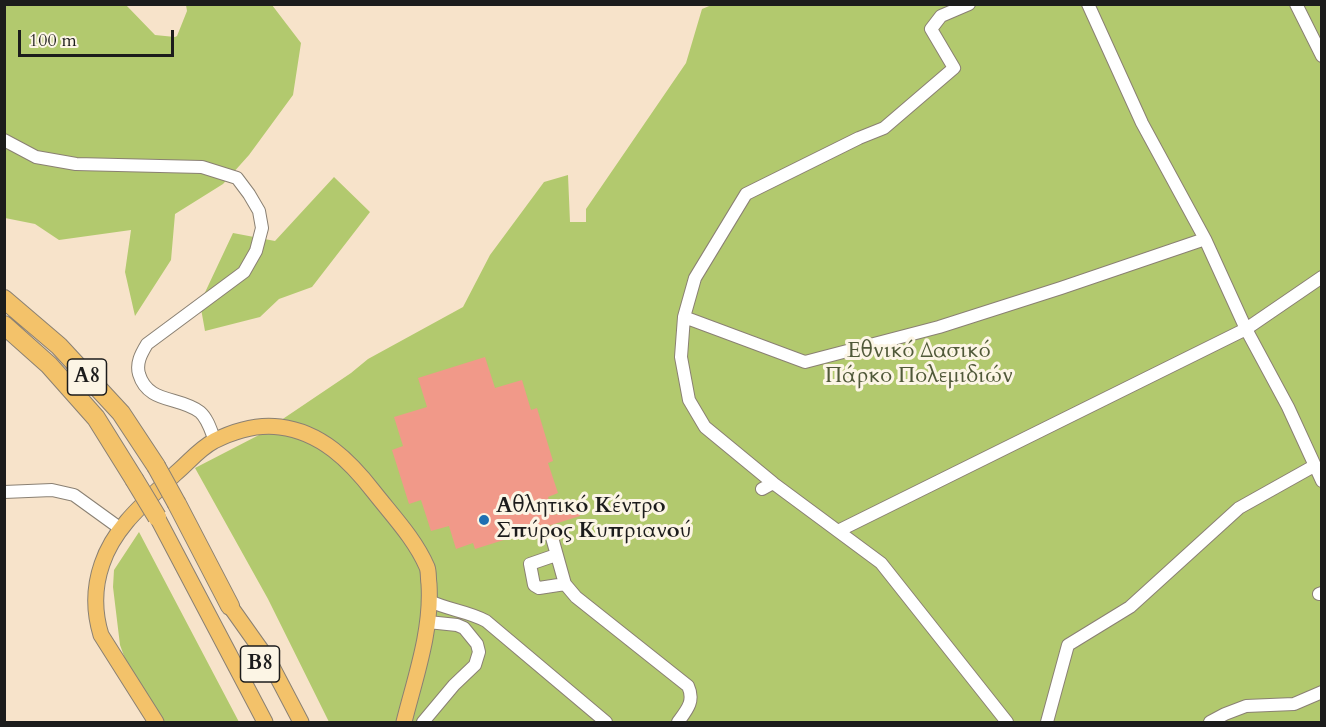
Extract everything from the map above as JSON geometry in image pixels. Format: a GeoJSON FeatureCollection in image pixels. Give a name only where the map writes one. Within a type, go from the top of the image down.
{"type":"FeatureCollection","features":[{"type":"Feature","properties":{"kind":"highway","name":"A8"},"geometry":{"type":"LineString","coordinates":[[4,299],[59,346],[121,413],[156,466]]}},
{"type":"Feature","properties":{"kind":"highway","name":"A8"},"geometry":{"type":"LineString","coordinates":[[4,325],[49,365],[96,418],[134,479]]}},
{"type":"Feature","properties":{"kind":"highway","name":"B8"},"geometry":{"type":"LineString","coordinates":[[156,466],[230,606]]}},
{"type":"Feature","properties":{"kind":"highway","name":"B8"},"geometry":{"type":"LineString","coordinates":[[134,479],[157,517]]}},
{"type":"Feature","properties":{"kind":"main road"},"geometry":{"type":"LineString","coordinates":[[156,723],[105,643],[97,621],[96,591],[102,563],[121,530],[138,507],[202,448],[228,434],[249,429],[280,427],[309,435],[331,447],[355,469],[408,536],[427,568],[430,601],[428,622],[404,723]]}},
{"type":"Feature","properties":{"kind":"main road","name":"B8"},"geometry":{"type":"LineString","coordinates":[[157,517],[263,723]]}},
{"type":"Feature","properties":{"kind":"main road"},"geometry":{"type":"LineString","coordinates":[[230,606],[269,661],[301,723]]}},
{"type":"Feature","properties":{"kind":"main road","name":"B8"},"geometry":{"type":"LineString","coordinates":[[230,606],[290,723]]}},
{"type":"Feature","properties":{"kind":"street"},"geometry":{"type":"LineString","coordinates":[[969,4],[941,16],[931,29],[954,68],[884,128],[746,194],[695,278],[684,317],[681,357],[689,400],[705,427],[768,486],[838,531],[881,563],[1007,723]]}},
{"type":"Feature","properties":{"kind":"street"},"geometry":{"type":"LineString","coordinates":[[1088,4],[1142,123],[1205,239],[1246,329],[1288,407],[1322,481]]}},
{"type":"Feature","properties":{"kind":"street"},"geometry":{"type":"LineString","coordinates":[[1296,4],[1322,56]]}},
{"type":"Feature","properties":{"kind":"street"},"geometry":{"type":"LineString","coordinates":[[4,140],[36,157],[76,164],[202,167],[237,178],[249,194],[259,211],[262,228],[256,251],[244,272],[147,344],[140,357],[138,369],[142,385],[153,394],[199,411],[206,418],[215,441]]}},
{"type":"Feature","properties":{"kind":"street"},"geometry":{"type":"LineString","coordinates":[[684,317],[805,362],[939,327],[1205,239]]}},
{"type":"Feature","properties":{"kind":"street"},"geometry":{"type":"LineString","coordinates":[[838,531],[1246,329],[1322,277]]}},
{"type":"Feature","properties":{"kind":"street"},"geometry":{"type":"LineString","coordinates":[[1047,723],[1068,645],[1130,607],[1239,508],[1314,466]]}},
{"type":"Feature","properties":{"kind":"street"},"geometry":{"type":"LineString","coordinates":[[4,492],[52,490],[74,495],[121,530]]}},
{"type":"Feature","properties":{"kind":"street"},"geometry":{"type":"LineString","coordinates":[[551,534],[565,584],[576,597],[688,686],[692,694],[691,702],[678,723]]}},
{"type":"Feature","properties":{"kind":"street"},"geometry":{"type":"LineString","coordinates":[[556,555],[530,564],[534,585],[539,588],[565,584]]}},
{"type":"Feature","properties":{"kind":"street"},"geometry":{"type":"LineString","coordinates":[[430,601],[473,614],[486,621],[606,723]]}},
{"type":"Feature","properties":{"kind":"street"},"geometry":{"type":"LineString","coordinates":[[423,723],[454,685],[475,665],[479,652],[477,644],[464,628],[457,625],[428,622]]}},
{"type":"Feature","properties":{"kind":"street"},"geometry":{"type":"LineString","coordinates":[[1210,723],[1246,706],[1294,704],[1322,692]]}},
{"type":"Feature","properties":{"kind":"green space","name":"Εθνικό Δασικό Πάρκο Πολεμιδιών"},"geometry":{"type":"Polygon","coordinates":[[[714,4],[1321,5],[1321,722],[329,722],[268,599],[195,468],[259,435],[368,359],[463,307],[490,255],[544,182],[568,175],[570,222],[586,222],[586,209],[686,63],[702,9],[714,4]]]}},
{"type":"Feature","properties":{"kind":"green space"},"geometry":{"type":"Polygon","coordinates":[[[5,5],[126,5],[155,35],[175,37],[187,11],[186,5],[272,5],[301,43],[293,95],[249,155],[223,184],[175,214],[171,260],[135,316],[125,272],[131,230],[59,240],[35,224],[5,218],[5,5]]]}},
{"type":"Feature","properties":{"kind":"green space"},"geometry":{"type":"Polygon","coordinates":[[[334,177],[370,212],[312,287],[279,299],[260,317],[205,331],[200,303],[233,233],[275,241],[334,177]]]}},
{"type":"Feature","properties":{"kind":"green space"},"geometry":{"type":"Polygon","coordinates":[[[139,532],[239,722],[161,722],[128,667],[120,645],[113,587],[114,570],[139,532]]]}},
{"type":"Feature","properties":{"kind":"building"},"geometry":{"type":"Polygon","coordinates":[[[485,357],[495,388],[522,380],[531,410],[537,408],[553,461],[548,463],[558,493],[548,497],[554,515],[577,507],[580,516],[475,549],[473,543],[456,549],[449,526],[431,531],[421,500],[409,504],[392,450],[403,446],[394,417],[427,407],[418,378],[485,357]]]}},
{"type":"Feature","properties":{"kind":"place","name":"Αθλητικό Κέντρο Σπύρος Κυπριανού"},"geometry":{"type":"Point","coordinates":[484,520]}}]}
